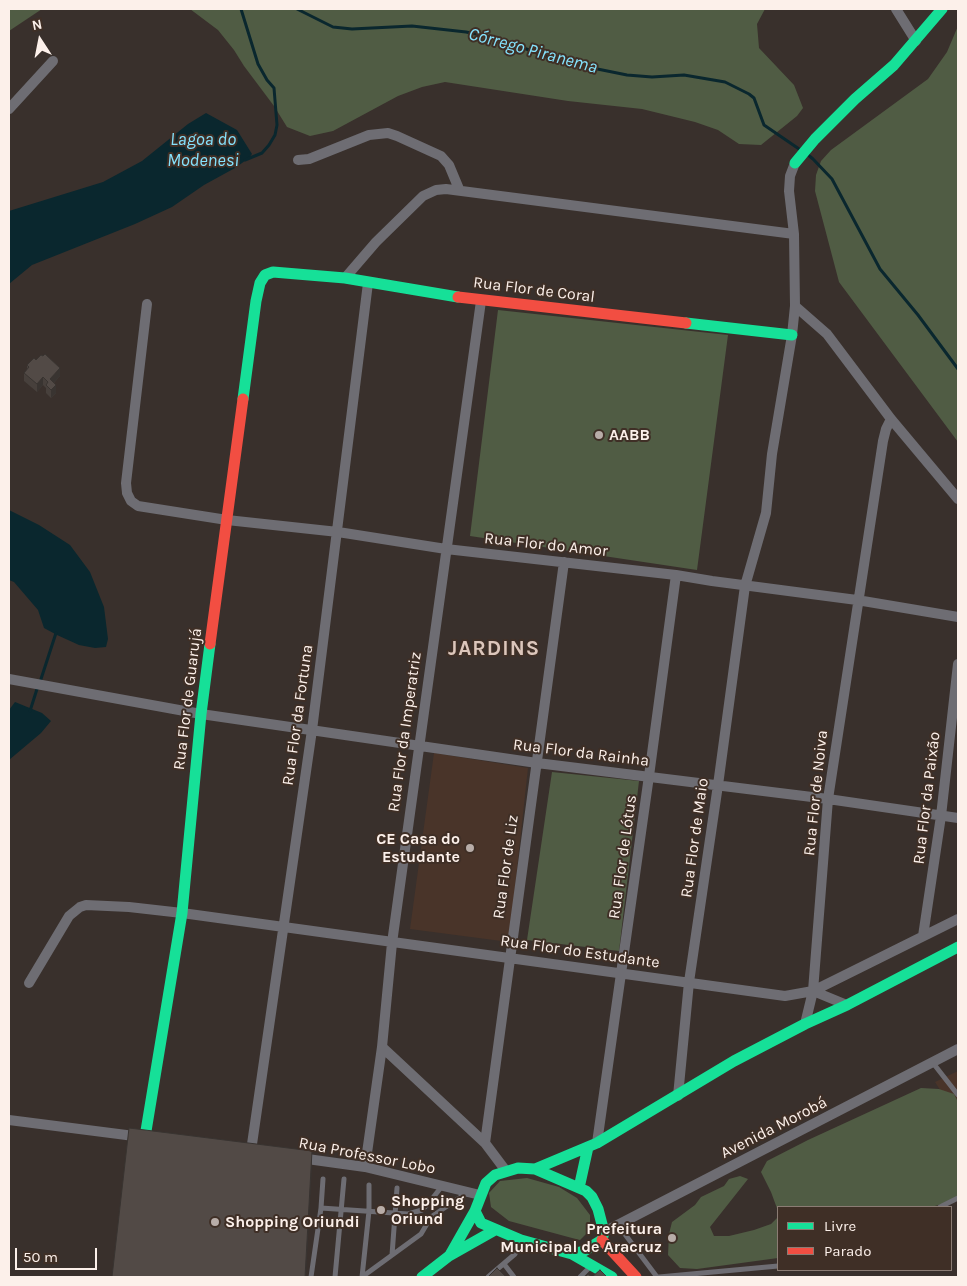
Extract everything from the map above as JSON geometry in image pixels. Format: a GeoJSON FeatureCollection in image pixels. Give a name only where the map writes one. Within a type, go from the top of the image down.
{"type":"FeatureCollection","features":[{"type":"Feature","properties":{"kind":"street"},"geometry":{"type":"LineString","coordinates":[[896,9],[916,41]]}},
{"type":"Feature","properties":{"kind":"street"},"geometry":{"type":"LineString","coordinates":[[796,163],[855,99],[894,65],[942,9]]}},
{"type":"Feature","properties":{"kind":"street"},"geometry":{"type":"LineString","coordinates":[[9,109],[53,61]]}},
{"type":"Feature","properties":{"kind":"street"},"geometry":{"type":"LineString","coordinates":[[298,160],[309,158],[378,133],[388,133],[441,156],[450,165],[459,190]]}},
{"type":"Feature","properties":{"kind":"street","name":"Rua Flor de Maio"},"geometry":{"type":"LineString","coordinates":[[678,1096],[689,982],[745,586],[766,514],[772,454],[792,335],[795,306],[794,234],[789,191],[790,176],[796,163]]}},
{"type":"Feature","properties":{"kind":"street"},"geometry":{"type":"LineString","coordinates":[[345,278],[376,242],[423,196],[436,190],[459,190],[794,234]]}},
{"type":"Feature","properties":{"kind":"street","name":"Rua Flor de Coral"},"geometry":{"type":"LineString","coordinates":[[273,272],[345,278],[481,301],[792,335]]}},
{"type":"Feature","properties":{"kind":"street","name":"Rua Flor de Guarujá"},"geometry":{"type":"LineString","coordinates":[[150,1138],[182,913],[201,714],[256,300],[264,275],[273,272]]}},
{"type":"Feature","properties":{"kind":"street","name":"Rua Flor da Fortuna"},"geometry":{"type":"LineString","coordinates":[[251,1151],[312,730],[368,283]]}},
{"type":"Feature","properties":{"kind":"street","name":"Rua Flor da Imperatriz"},"geometry":{"type":"LineString","coordinates":[[365,1167],[382,1047],[392,943],[418,745],[481,301]]}},
{"type":"Feature","properties":{"kind":"street","name":"Rua Flor do Amor"},"geometry":{"type":"LineString","coordinates":[[147,304],[126,483],[131,501],[145,508],[227,520],[338,532],[446,549],[676,575],[958,616]]}},
{"type":"Feature","properties":{"kind":"street"},"geometry":{"type":"LineString","coordinates":[[795,306],[827,334],[891,419],[958,499]]}},
{"type":"Feature","properties":{"kind":"street","name":"Rua Flor de Noiva"},"geometry":{"type":"LineString","coordinates":[[805,1024],[814,991],[828,799],[857,600],[883,441],[886,428],[891,419]]}},
{"type":"Feature","properties":{"kind":"street","name":"Rua Flor de Liz"},"geometry":{"type":"LineString","coordinates":[[485,1144],[564,562]]}},
{"type":"Feature","properties":{"kind":"street","name":"Rua Flor de Lótus"},"geometry":{"type":"LineString","coordinates":[[592,1145],[621,974],[676,575]]}},
{"type":"Feature","properties":{"kind":"street","name":"Rua Flor da Paixão"},"geometry":{"type":"LineString","coordinates":[[923,936],[940,816],[958,664]]}},
{"type":"Feature","properties":{"kind":"street","name":"Rua Flor da Rainha"},"geometry":{"type":"LineString","coordinates":[[9,679],[201,714],[537,763],[828,799],[958,818]]}},
{"type":"Feature","properties":{"kind":"street","name":"Rua Flor do Estudante"},"geometry":{"type":"LineString","coordinates":[[29,983],[69,916],[80,907],[98,904],[182,913],[785,996],[814,991],[958,919]]}},
{"type":"Feature","properties":{"kind":"street"},"geometry":{"type":"LineString","coordinates":[[535,1170],[592,1145],[678,1096],[734,1061],[958,947]]}},
{"type":"Feature","properties":{"kind":"street"},"geometry":{"type":"LineString","coordinates":[[814,991],[847,1005]]}},
{"type":"Feature","properties":{"kind":"street"},"geometry":{"type":"LineString","coordinates":[[382,1047],[485,1144],[506,1171]]}},
{"type":"Feature","properties":{"kind":"street","name":"Avenida Morobá"},"geometry":{"type":"LineString","coordinates":[[603,1236],[618,1225],[958,1049]]}},
{"type":"Feature","properties":{"kind":"street"},"geometry":{"type":"LineString","coordinates":[[9,1120],[150,1138]]}},
{"type":"Feature","properties":{"kind":"street"},"geometry":{"type":"LineString","coordinates":[[579,1188],[592,1145]]}},
{"type":"Feature","properties":{"kind":"street","name":"Rua Professor Lobo"},"geometry":{"type":"LineString","coordinates":[[289,1156],[365,1167],[480,1195]]}},
{"type":"Feature","properties":{"kind":"street"},"geometry":{"type":"LineString","coordinates":[[449,1256],[475,1211],[486,1183],[495,1175],[518,1168],[535,1170],[579,1188],[592,1197],[598,1208],[603,1236],[634,1276]]}},
{"type":"Feature","properties":{"kind":"street"},"geometry":{"type":"LineString","coordinates":[[475,1211],[480,1223],[521,1240],[572,1254],[612,1277]]}},
{"type":"Feature","properties":{"kind":"street"},"geometry":{"type":"LineString","coordinates":[[427,1276],[449,1256],[495,1230]]}},
{"type":"Feature","properties":{"kind":"street"},"geometry":{"type":"LineString","coordinates":[[572,1254],[584,1251],[603,1236]]}},
{"type":"Feature","properties":{"kind":"lane"},"geometry":{"type":"LineString","coordinates":[[933,1063],[958,1095]]}},
{"type":"Feature","properties":{"kind":"lane"},"geometry":{"type":"LineString","coordinates":[[311,1277],[321,1208],[323,1179]]}},
{"type":"Feature","properties":{"kind":"lane"},"geometry":{"type":"LineString","coordinates":[[335,1277],[344,1180]]}},
{"type":"Feature","properties":{"kind":"lane"},"geometry":{"type":"LineString","coordinates":[[362,1277],[370,1185]]}},
{"type":"Feature","properties":{"kind":"lane"},"geometry":{"type":"LineString","coordinates":[[321,1208],[408,1214],[422,1210],[442,1185]]}},
{"type":"Feature","properties":{"kind":"lane"},"geometry":{"type":"LineString","coordinates":[[392,1255],[397,1188]]}},
{"type":"Feature","properties":{"kind":"lane"},"geometry":{"type":"LineString","coordinates":[[362,1277],[421,1234],[432,1217],[468,1191]]}},
{"type":"Feature","properties":{"kind":"lane"},"geometry":{"type":"LineString","coordinates":[[942,1206],[958,1198]]}},
{"type":"Feature","properties":{"kind":"lane"},"geometry":{"type":"LineString","coordinates":[[618,1225],[658,1277],[777,1266]]}},
{"type":"Feature","properties":{"kind":"lane"},"geometry":{"type":"LineString","coordinates":[[488,1277],[515,1254],[521,1240]]}},
{"type":"Feature","properties":{"kind":"lane"},"geometry":{"type":"LineString","coordinates":[[504,1264],[514,1277]]}},
{"type":"Feature","properties":{"kind":"lane"},"geometry":{"type":"LineString","coordinates":[[580,1277],[592,1266]]}},
{"type":"Feature","properties":{"kind":"shaded area","name":"CE Casa do Estudante"},"geometry":{"type":"Polygon","coordinates":[[[434,753],[528,768],[509,942],[410,929],[434,753]]]}},
{"type":"Feature","properties":{"kind":"shaded area"},"geometry":{"type":"Polygon","coordinates":[[[958,1071],[958,1118],[935,1082],[958,1071]]]}},
{"type":"Feature","properties":{"kind":"green space"},"geometry":{"type":"Polygon","coordinates":[[[9,9],[42,9],[9,31],[9,9]]]}},
{"type":"Feature","properties":{"kind":"green space"},"geometry":{"type":"Polygon","coordinates":[[[190,9],[765,9],[757,24],[759,48],[794,85],[803,108],[797,116],[761,145],[739,144],[718,130],[695,122],[642,109],[568,101],[445,82],[422,87],[398,96],[333,131],[310,136],[287,127],[274,106],[218,30],[190,9]]]}},
{"type":"Feature","properties":{"kind":"green space"},"geometry":{"type":"Polygon","coordinates":[[[958,26],[958,442],[839,282],[815,191],[816,175],[821,161],[831,150],[928,79],[947,52],[958,26]]]}},
{"type":"Feature","properties":{"kind":"green space","name":"AABB"},"geometry":{"type":"Polygon","coordinates":[[[498,310],[728,335],[697,570],[470,536],[498,310]]]}},
{"type":"Feature","properties":{"kind":"green space"},"geometry":{"type":"Polygon","coordinates":[[[552,772],[639,781],[619,951],[527,940],[552,772]]]}},
{"type":"Feature","properties":{"kind":"green space"},"geometry":{"type":"Polygon","coordinates":[[[921,1088],[939,1089],[954,1094],[958,1102],[958,1196],[954,1201],[935,1206],[777,1206],[777,1208],[761,1172],[767,1161],[921,1088]]]}},
{"type":"Feature","properties":{"kind":"green space"},"geometry":{"type":"Polygon","coordinates":[[[740,1176],[748,1179],[710,1227],[714,1236],[729,1236],[754,1230],[771,1224],[777,1218],[777,1258],[697,1269],[680,1268],[668,1255],[669,1234],[672,1222],[695,1205],[701,1197],[724,1186],[729,1179],[740,1176]]]}},
{"type":"Feature","properties":{"kind":"green space"},"geometry":{"type":"Polygon","coordinates":[[[527,1178],[559,1187],[577,1198],[590,1215],[590,1230],[580,1240],[509,1221],[491,1207],[489,1193],[500,1181],[527,1178]]]}},
{"type":"Feature","properties":{"kind":"water","name":"Lagoa do Modenesi"},"geometry":{"type":"Polygon","coordinates":[[[206,113],[237,130],[252,154],[249,158],[172,207],[135,224],[32,265],[9,284],[9,211],[103,182],[142,161],[188,124],[206,113]]]}},
{"type":"Feature","properties":{"kind":"water"},"geometry":{"type":"Polygon","coordinates":[[[9,510],[39,525],[70,545],[90,572],[104,607],[108,639],[106,647],[95,648],[79,645],[44,628],[38,610],[14,582],[9,580],[9,510]]]}},
{"type":"Feature","properties":{"kind":"water"},"geometry":{"type":"Polygon","coordinates":[[[15,702],[42,713],[51,721],[41,733],[9,760],[9,710],[15,702]]]}},
{"type":"Feature","properties":{"kind":"building"},"geometry":{"type":"Polygon","coordinates":[[[45,354],[60,368],[50,379],[56,385],[51,390],[46,385],[48,382],[43,377],[37,384],[24,373],[29,367],[27,365],[34,358],[36,360],[45,354]]]}},
{"type":"Feature","properties":{"kind":"building","name":"Shopping Oriundi"},"geometry":{"type":"Polygon","coordinates":[[[129,1128],[312,1151],[305,1277],[112,1277],[129,1128]]]}},
{"type":"Feature","properties":{"kind":"building"},"geometry":{"type":"Polygon","coordinates":[[[497,1268],[506,1277],[488,1277],[497,1268]]]}},
{"type":"Feature","properties":{"kind":"building"},"geometry":{"type":"Polygon","coordinates":[[[600,1270],[607,1277],[592,1277],[600,1270]]]}},
{"type":"Feature","properties":{"kind":"waterway"},"geometry":{"type":"LineString","coordinates":[[241,9],[258,64],[274,88],[277,125],[275,135],[262,153],[245,160]]}},
{"type":"Feature","properties":{"kind":"waterway","name":"Córrego Piranema"},"geometry":{"type":"LineString","coordinates":[[297,9],[333,27],[352,29],[412,26],[466,32],[500,39],[558,61],[627,75],[652,77],[684,75],[725,82],[754,98],[764,125],[802,151]]}},
{"type":"Feature","properties":{"kind":"waterway","name":"Córrego Piranema"},"geometry":{"type":"LineString","coordinates":[[807,154],[832,179],[880,269],[918,315],[958,369]]}},
{"type":"Feature","properties":{"kind":"waterway"},"geometry":{"type":"LineString","coordinates":[[41,679],[56,633]]}},
{"type":"Feature","properties":{"kind":"waterway"},"geometry":{"type":"LineString","coordinates":[[30,711],[37,689]]}},
{"type":"Feature","properties":{"kind":"traffic: fast"},"geometry":{"type":"LineString","coordinates":[[795,163],[815,139],[855,99],[894,65],[942,9]]}},
{"type":"Feature","properties":{"kind":"traffic: fast"},"geometry":{"type":"LineString","coordinates":[[243,399],[256,301],[260,283],[265,275],[273,272],[345,278],[458,297]]}},
{"type":"Feature","properties":{"kind":"traffic: fast"},"geometry":{"type":"LineString","coordinates":[[686,323],[792,335]]}},
{"type":"Feature","properties":{"kind":"traffic: fast"},"geometry":{"type":"LineString","coordinates":[[145,1137],[182,913],[201,714],[210,644]]}},
{"type":"Feature","properties":{"kind":"traffic: fast"},"geometry":{"type":"LineString","coordinates":[[535,1169],[597,1143],[734,1061],[958,947]]}},
{"type":"Feature","properties":{"kind":"traffic: fast"},"geometry":{"type":"LineString","coordinates":[[579,1188],[588,1147]]}},
{"type":"Feature","properties":{"kind":"traffic: fast"},"geometry":{"type":"LineString","coordinates":[[518,1168],[535,1169],[586,1191],[592,1197],[598,1209],[604,1232],[602,1240],[584,1251],[572,1254],[521,1240],[481,1223],[475,1211],[486,1183],[495,1175],[518,1168]]}},
{"type":"Feature","properties":{"kind":"traffic: fast"},"geometry":{"type":"LineString","coordinates":[[450,1255],[475,1211]]}},
{"type":"Feature","properties":{"kind":"traffic: fast"},"geometry":{"type":"LineString","coordinates":[[422,1277],[449,1256],[495,1230]]}},
{"type":"Feature","properties":{"kind":"traffic: fast"},"geometry":{"type":"LineString","coordinates":[[572,1254],[612,1277]]}},
{"type":"Feature","properties":{"kind":"traffic: jam"},"geometry":{"type":"LineString","coordinates":[[458,297],[686,323]]}},
{"type":"Feature","properties":{"kind":"traffic: jam"},"geometry":{"type":"LineString","coordinates":[[210,644],[243,399]]}},
{"type":"Feature","properties":{"kind":"traffic: jam"},"geometry":{"type":"LineString","coordinates":[[602,1240],[636,1277]]}},
{"type":"Feature","properties":{"kind":"place","name":"AABB"},"geometry":{"type":"Point","coordinates":[599,435]}},
{"type":"Feature","properties":{"kind":"place","name":"CE Casa do Estudante"},"geometry":{"type":"Point","coordinates":[470,848]}},
{"type":"Feature","properties":{"kind":"place","name":"Shopping Oriund"},"geometry":{"type":"Point","coordinates":[381,1210]}},
{"type":"Feature","properties":{"kind":"place","name":"Shopping Oriundi"},"geometry":{"type":"Point","coordinates":[215,1222]}},
{"type":"Feature","properties":{"kind":"place","name":"Prefeitura Municipal de Aracruz"},"geometry":{"type":"Point","coordinates":[672,1238]}},
{"type":"Feature","properties":{"kind":"district","name":"JARDINS"},"geometry":{"type":"Point","coordinates":[494,649]}}]}
